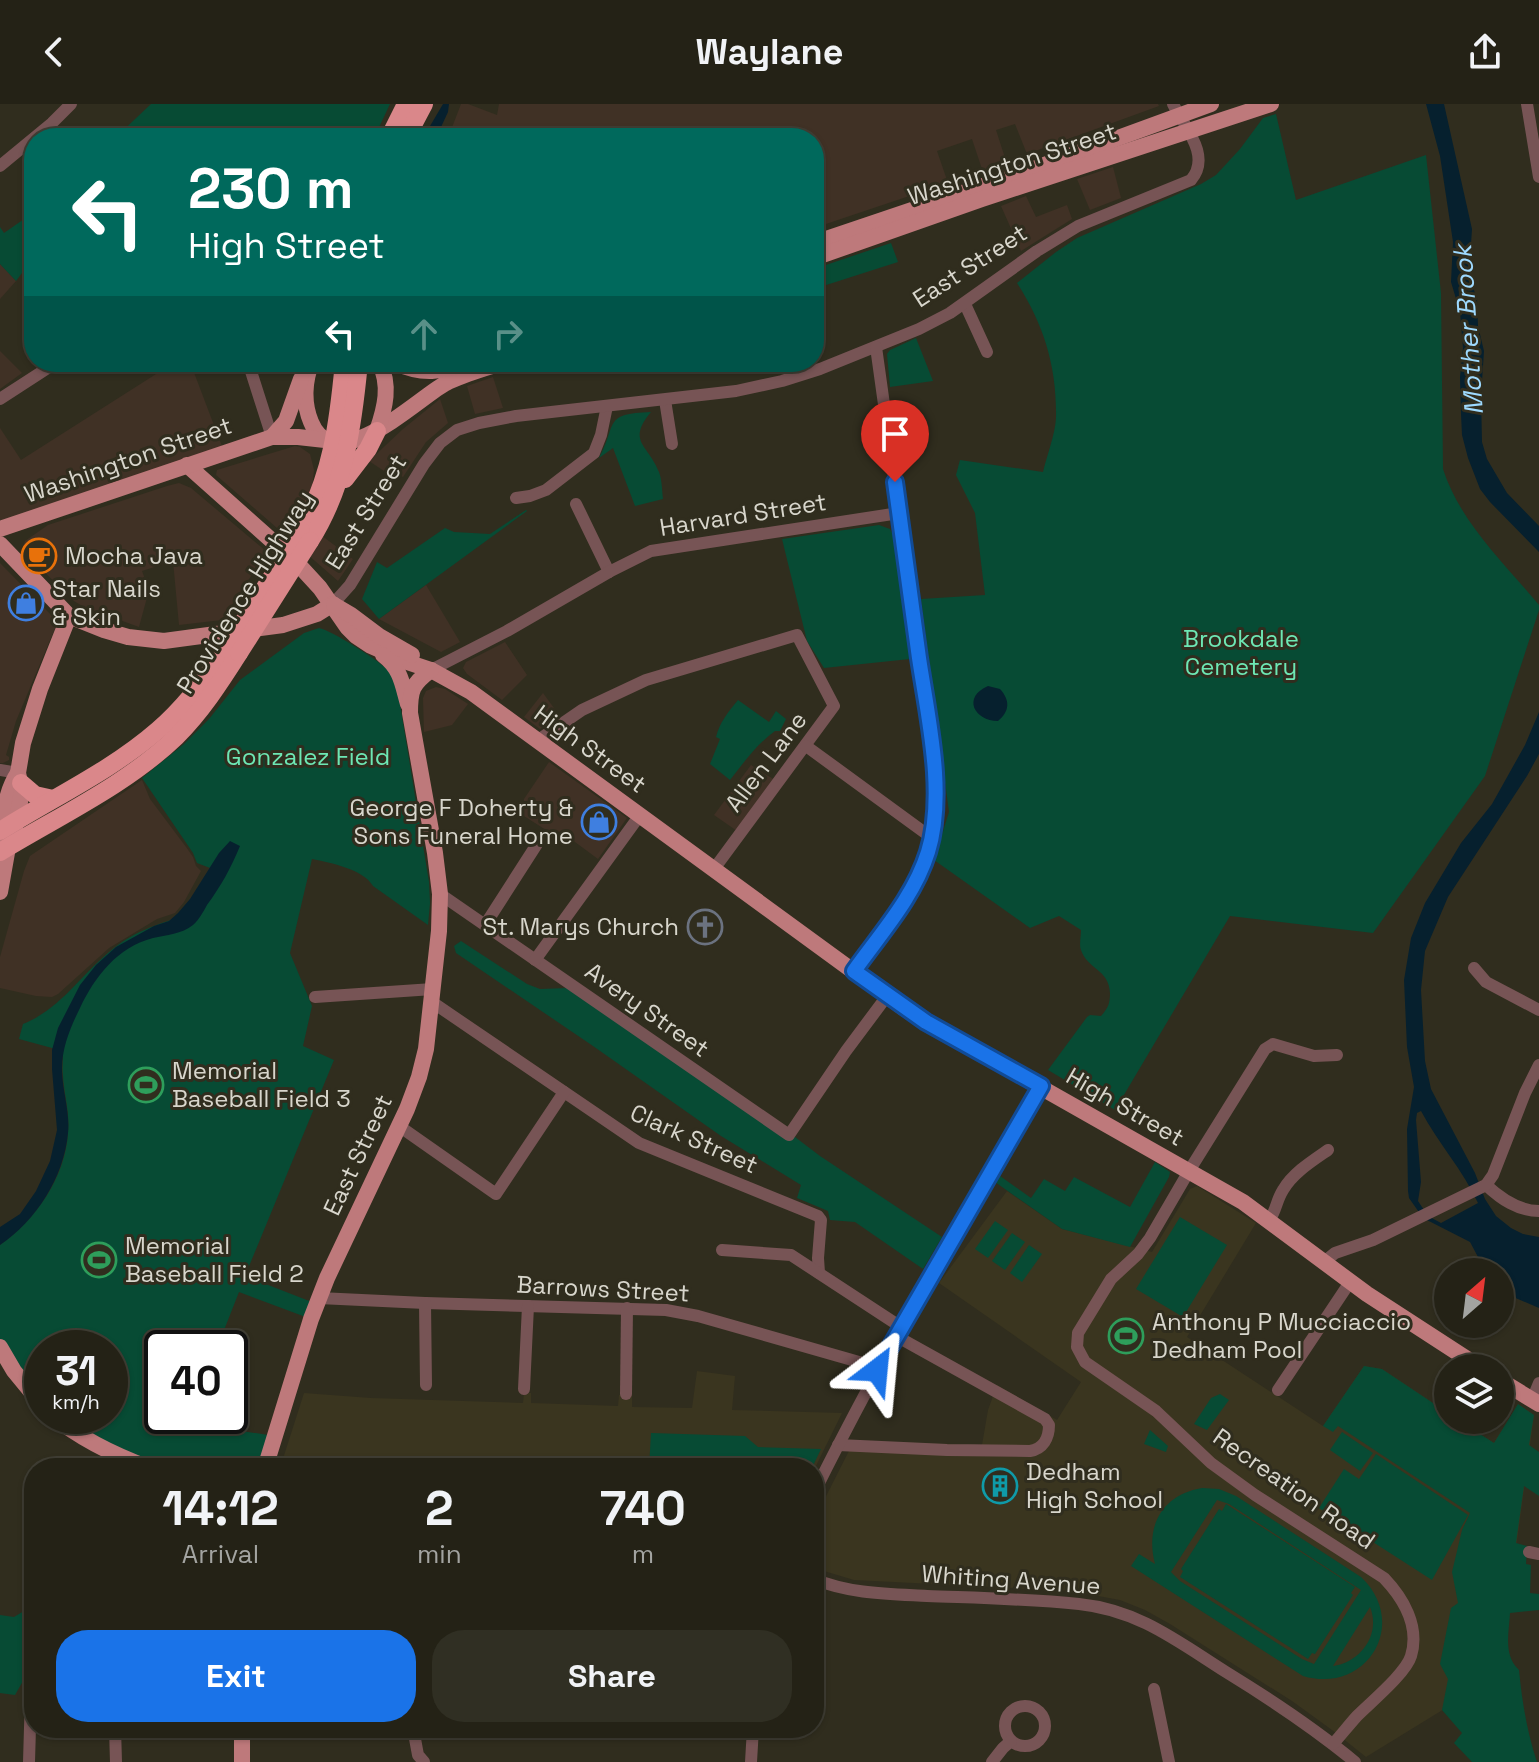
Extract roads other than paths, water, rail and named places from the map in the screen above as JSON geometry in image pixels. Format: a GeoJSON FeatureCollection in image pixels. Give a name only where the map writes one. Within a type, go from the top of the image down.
{"type":"FeatureCollection","features":[{"type":"Feature","properties":{"kind":"highway"},"geometry":{"type":"LineString","coordinates":[[394,128],[406,104]]}},
{"type":"Feature","properties":{"kind":"highway"},"geometry":{"type":"LineString","coordinates":[[411,128],[424,104]]}},
{"type":"Feature","properties":{"kind":"highway","name":"Providence Highway"},"geometry":{"type":"LineString","coordinates":[[6,836],[112,785],[166,746],[205,705],[232,651],[305,536],[342,441],[344,372]]}},
{"type":"Feature","properties":{"kind":"highway","name":"Providence Highway"},"geometry":{"type":"LineString","coordinates":[[305,536],[323,519],[336,491],[342,441],[357,372]]}},
{"type":"Feature","properties":{"kind":"highway"},"geometry":{"type":"LineString","coordinates":[[336,491],[368,449],[377,431]]}},
{"type":"Feature","properties":{"kind":"highway","name":"Providence Highway"},"geometry":{"type":"LineString","coordinates":[[6,836],[53,799],[121,758],[158,730],[232,651]]}},
{"type":"Feature","properties":{"kind":"highway"},"geometry":{"type":"LineString","coordinates":[[20,778],[35,795],[53,799]]}},
{"type":"Feature","properties":{"kind":"main road","name":"Washington Street"},"geometry":{"type":"LineString","coordinates":[[824,240],[1036,168],[1176,109],[1211,104]]}},
{"type":"Feature","properties":{"kind":"main road","name":"Washington Street"},"geometry":{"type":"LineString","coordinates":[[824,254],[1268,105]]}},
{"type":"Feature","properties":{"kind":"main road"},"geometry":{"type":"LineString","coordinates":[[272,437],[287,418],[305,372]]}},
{"type":"Feature","properties":{"kind":"main road"},"geometry":{"type":"LineString","coordinates":[[309,372],[305,389],[308,415],[315,430],[327,440],[342,441],[365,437],[377,431],[445,384],[477,372]]}},
{"type":"Feature","properties":{"kind":"main road"},"geometry":{"type":"LineString","coordinates":[[377,431],[387,395],[384,372]]}},
{"type":"Feature","properties":{"kind":"main road","name":"Washington Street"},"geometry":{"type":"LineString","coordinates":[[0,529],[272,437],[342,441]]}},
{"type":"Feature","properties":{"kind":"main road"},"geometry":{"type":"LineString","coordinates":[[0,544],[69,616],[128,637],[164,641],[283,625],[317,614],[333,604],[286,552],[187,465]]}},
{"type":"Feature","properties":{"kind":"main road","name":"High Street"},"geometry":{"type":"LineString","coordinates":[[333,604],[347,627],[371,646],[431,670]]}},
{"type":"Feature","properties":{"kind":"main road","name":"High Street"},"geometry":{"type":"LineString","coordinates":[[333,604],[431,670],[471,692],[887,996],[943,1032],[1243,1202],[1350,1282],[1460,1354]]}},
{"type":"Feature","properties":{"kind":"main road"},"geometry":{"type":"LineString","coordinates":[[0,892],[6,836],[22,792],[23,743],[69,616]]}},
{"type":"Feature","properties":{"kind":"main road"},"geometry":{"type":"LineString","coordinates":[[371,646],[394,663],[410,713]]}},
{"type":"Feature","properties":{"kind":"main road","name":"East Street"},"geometry":{"type":"LineString","coordinates":[[268,1458],[319,1298],[399,1126],[423,1064],[433,996],[440,894],[410,713],[410,695],[418,679],[431,670]]}},
{"type":"Feature","properties":{"kind":"main road"},"geometry":{"type":"LineString","coordinates":[[0,1347],[24,1383]]}},
{"type":"Feature","properties":{"kind":"main road"},"geometry":{"type":"LineString","coordinates":[[1514,1389],[1537,1403]]}},
{"type":"Feature","properties":{"kind":"main road"},"geometry":{"type":"LineString","coordinates":[[78,1434],[125,1458]]}},
{"type":"Feature","properties":{"kind":"main road"},"geometry":{"type":"LineString","coordinates":[[242,1738],[242,1762]]}},
{"type":"Feature","properties":{"kind":"street"},"geometry":{"type":"LineString","coordinates":[[46,128],[71,104]]}},
{"type":"Feature","properties":{"kind":"street"},"geometry":{"type":"LineString","coordinates":[[1527,104],[1539,177]]}},
{"type":"Feature","properties":{"kind":"street"},"geometry":{"type":"LineString","coordinates":[[1176,109],[1189,131]]}},
{"type":"Feature","properties":{"kind":"street","name":"East Street"},"geometry":{"type":"LineString","coordinates":[[824,367],[935,321],[965,304],[1051,241],[1078,226],[1189,181],[1198,170],[1198,152],[1189,131]]}},
{"type":"Feature","properties":{"kind":"street"},"geometry":{"type":"LineString","coordinates":[[0,166],[24,146]]}},
{"type":"Feature","properties":{"kind":"street"},"geometry":{"type":"LineString","coordinates":[[965,304],[987,352]]}},
{"type":"Feature","properties":{"kind":"street"},"geometry":{"type":"LineString","coordinates":[[854,971],[911,893],[924,864],[936,812],[930,734],[876,347]]}},
{"type":"Feature","properties":{"kind":"street"},"geometry":{"type":"LineString","coordinates":[[0,399],[42,372]]}},
{"type":"Feature","properties":{"kind":"street"},"geometry":{"type":"LineString","coordinates":[[251,372],[272,437]]}},
{"type":"Feature","properties":{"kind":"street","name":"East Street"},"geometry":{"type":"LineString","coordinates":[[333,604],[350,585],[424,464],[448,436],[467,426],[552,411],[736,391],[809,372]]}},
{"type":"Feature","properties":{"kind":"street"},"geometry":{"type":"LineString","coordinates":[[665,400],[672,444]]}},
{"type":"Feature","properties":{"kind":"street"},"geometry":{"type":"LineString","coordinates":[[516,498],[546,490],[594,453],[607,406]]}},
{"type":"Feature","properties":{"kind":"street"},"geometry":{"type":"LineString","coordinates":[[576,504],[609,572]]}},
{"type":"Feature","properties":{"kind":"street","name":"Harvard Street"},"geometry":{"type":"LineString","coordinates":[[431,670],[507,631],[609,572],[662,548],[899,513]]}},
{"type":"Feature","properties":{"kind":"street","name":"Allen Lane"},"geometry":{"type":"LineString","coordinates":[[537,741],[590,706],[646,680],[797,635],[834,706],[714,869]]}},
{"type":"Feature","properties":{"kind":"street"},"geometry":{"type":"LineString","coordinates":[[806,746],[932,838]]}},
{"type":"Feature","properties":{"kind":"street"},"geometry":{"type":"LineString","coordinates":[[0,770],[20,778]]}},
{"type":"Feature","properties":{"kind":"street"},"geometry":{"type":"LineString","coordinates":[[535,960],[640,815]]}},
{"type":"Feature","properties":{"kind":"street"},"geometry":{"type":"LineString","coordinates":[[485,925],[537,844]]}},
{"type":"Feature","properties":{"kind":"street","name":"Avery Street"},"geometry":{"type":"LineString","coordinates":[[440,894],[789,1135],[887,996]]}},
{"type":"Feature","properties":{"kind":"street"},"geometry":{"type":"LineString","coordinates":[[1474,968],[1486,982],[1539,1010]]}},
{"type":"Feature","properties":{"kind":"street"},"geometry":{"type":"LineString","coordinates":[[315,997],[433,996]]}},
{"type":"Feature","properties":{"kind":"street","name":"Clark Street"},"geometry":{"type":"LineString","coordinates":[[433,996],[639,1143],[818,1216],[821,1220],[819,1273]]}},
{"type":"Feature","properties":{"kind":"street"},"geometry":{"type":"LineString","coordinates":[[1189,1171],[1269,1046],[1278,1045],[1314,1056],[1337,1055]]}},
{"type":"Feature","properties":{"kind":"street"},"geometry":{"type":"LineString","coordinates":[[1324,1262],[1335,1253],[1373,1240],[1485,1186],[1493,1175],[1539,1065]]}},
{"type":"Feature","properties":{"kind":"street"},"geometry":{"type":"LineString","coordinates":[[824,1473],[877,1370],[1041,1086]]}},
{"type":"Feature","properties":{"kind":"street"},"geometry":{"type":"LineString","coordinates":[[399,1126],[496,1194],[564,1092]]}},
{"type":"Feature","properties":{"kind":"street"},"geometry":{"type":"LineString","coordinates":[[1269,1221],[1286,1186],[1303,1168],[1328,1150]]}},
{"type":"Feature","properties":{"kind":"street","name":"Recreation Road"},"geometry":{"type":"LineString","coordinates":[[1189,1171],[1144,1247],[1111,1279],[1081,1327],[1077,1347],[1085,1362],[1156,1411],[1211,1463],[1384,1578],[1398,1593],[1409,1614],[1414,1636],[1411,1656],[1403,1670],[1333,1744]]}},
{"type":"Feature","properties":{"kind":"street"},"geometry":{"type":"LineString","coordinates":[[1485,1186],[1513,1205],[1539,1211]]}},
{"type":"Feature","properties":{"kind":"street"},"geometry":{"type":"LineString","coordinates":[[722,1250],[785,1253],[819,1273],[899,1331],[1045,1419],[1049,1425],[1043,1445],[1030,1451],[838,1445]]}},
{"type":"Feature","properties":{"kind":"street"},"geometry":{"type":"LineString","coordinates":[[1278,1390],[1350,1282]]}},
{"type":"Feature","properties":{"kind":"street","name":"Barrows Street"},"geometry":{"type":"LineString","coordinates":[[319,1298],[627,1308],[688,1313],[877,1370]]}},
{"type":"Feature","properties":{"kind":"street"},"geometry":{"type":"LineString","coordinates":[[425,1303],[426,1385]]}},
{"type":"Feature","properties":{"kind":"street"},"geometry":{"type":"LineString","coordinates":[[524,1389],[528,1306]]}},
{"type":"Feature","properties":{"kind":"street"},"geometry":{"type":"LineString","coordinates":[[626,1394],[627,1308]]}},
{"type":"Feature","properties":{"kind":"street"},"geometry":{"type":"LineString","coordinates":[[1537,1403],[1539,1383]]}},
{"type":"Feature","properties":{"kind":"street","name":"Whiting Avenue"},"geometry":{"type":"LineString","coordinates":[[824,1583],[873,1593],[1060,1602],[1114,1610],[1163,1632],[1269,1699],[1355,1762]]}},
{"type":"Feature","properties":{"kind":"street"},"geometry":{"type":"LineString","coordinates":[[1154,1689],[1169,1762]]}},
{"type":"Feature","properties":{"kind":"street"},"geometry":{"type":"LineString","coordinates":[[29,1762],[30,1738]]}},
{"type":"Feature","properties":{"kind":"street"},"geometry":{"type":"LineString","coordinates":[[115,1738],[116,1762]]}},
{"type":"Feature","properties":{"kind":"street"},"geometry":{"type":"LineString","coordinates":[[415,1738],[418,1755],[424,1762]]}},
{"type":"Feature","properties":{"kind":"street"},"geometry":{"type":"LineString","coordinates":[[751,1762],[752,1738]]}},
{"type":"Feature","properties":{"kind":"street"},"geometry":{"type":"LineString","coordinates":[[992,1762],[1011,1741]]}},
{"type":"Feature","properties":{"kind":"water"},"geometry":{"type":"Polygon","coordinates":[[[443,104],[449,104],[441,128],[429,128],[443,104]]]}},
{"type":"Feature","properties":{"kind":"water","name":"Mother Brook"},"geometry":{"type":"Polygon","coordinates":[[[1426,104],[1444,104],[1472,229],[1469,275],[1477,299],[1478,326],[1484,351],[1482,442],[1487,459],[1507,493],[1539,526],[1539,552],[1480,489],[1462,435],[1460,377],[1463,348],[1460,312],[1451,282],[1453,242],[1440,156],[1426,104]]]}},
{"type":"Feature","properties":{"kind":"water"},"geometry":{"type":"Polygon","coordinates":[[[988,686],[1000,689],[1006,697],[1007,709],[998,721],[983,717],[974,708],[975,696],[988,686]]]}},
{"type":"Feature","properties":{"kind":"water"},"geometry":{"type":"Polygon","coordinates":[[[1539,712],[1539,754],[1448,897],[1425,951],[1421,990],[1425,1061],[1431,1089],[1496,1216],[1523,1234],[1539,1237],[1539,1308],[1514,1297],[1514,1258],[1479,1258],[1470,1242],[1423,1218],[1409,1198],[1408,1191],[1407,1129],[1414,1087],[1407,1047],[1404,980],[1411,938],[1425,903],[1461,843],[1492,804],[1525,745],[1539,712]],[[1421,1111],[1417,1113],[1421,1182],[1418,1201],[1428,1216],[1441,1223],[1478,1203],[1421,1111]]]}},
{"type":"Feature","properties":{"kind":"water"},"geometry":{"type":"Polygon","coordinates":[[[230,841],[240,846],[237,854],[195,923],[174,934],[140,942],[129,948],[100,974],[86,996],[70,1031],[63,1056],[68,1125],[61,1166],[36,1211],[0,1245],[0,1227],[20,1214],[36,1191],[50,1161],[57,1130],[52,1050],[58,1028],[80,985],[116,947],[169,921],[178,913],[230,841]]]}},
{"type":"Feature","properties":{"kind":"place","name":"Mocha Java"},"geometry":{"type":"Point","coordinates":[39,556]}},
{"type":"Feature","properties":{"kind":"place","name":"Star Nails & Skin"},"geometry":{"type":"Point","coordinates":[26,603]}},
{"type":"Feature","properties":{"kind":"place","name":"George F Doherty & Sons Funeral Home"},"geometry":{"type":"Point","coordinates":[599,822]}},
{"type":"Feature","properties":{"kind":"place","name":"St. Marys Church"},"geometry":{"type":"Point","coordinates":[705,927]}},
{"type":"Feature","properties":{"kind":"place","name":"Memorial Baseball Field 3"},"geometry":{"type":"Point","coordinates":[146,1085]}},
{"type":"Feature","properties":{"kind":"place","name":"Memorial Baseball Field 2"},"geometry":{"type":"Point","coordinates":[99,1260]}},
{"type":"Feature","properties":{"kind":"place","name":"Anthony P Mucciaccio Dedham Pool"},"geometry":{"type":"Point","coordinates":[1126,1336]}},
{"type":"Feature","properties":{"kind":"place","name":"Dedham High School"},"geometry":{"type":"Point","coordinates":[1000,1486]}},
{"type":"Feature","properties":{"kind":"park label","name":"Brookdale Cemetery"},"geometry":{"type":"Point","coordinates":[1241,653]}},
{"type":"Feature","properties":{"kind":"park label","name":"Gonzalez Field"},"geometry":{"type":"Point","coordinates":[308,757]}}]}
